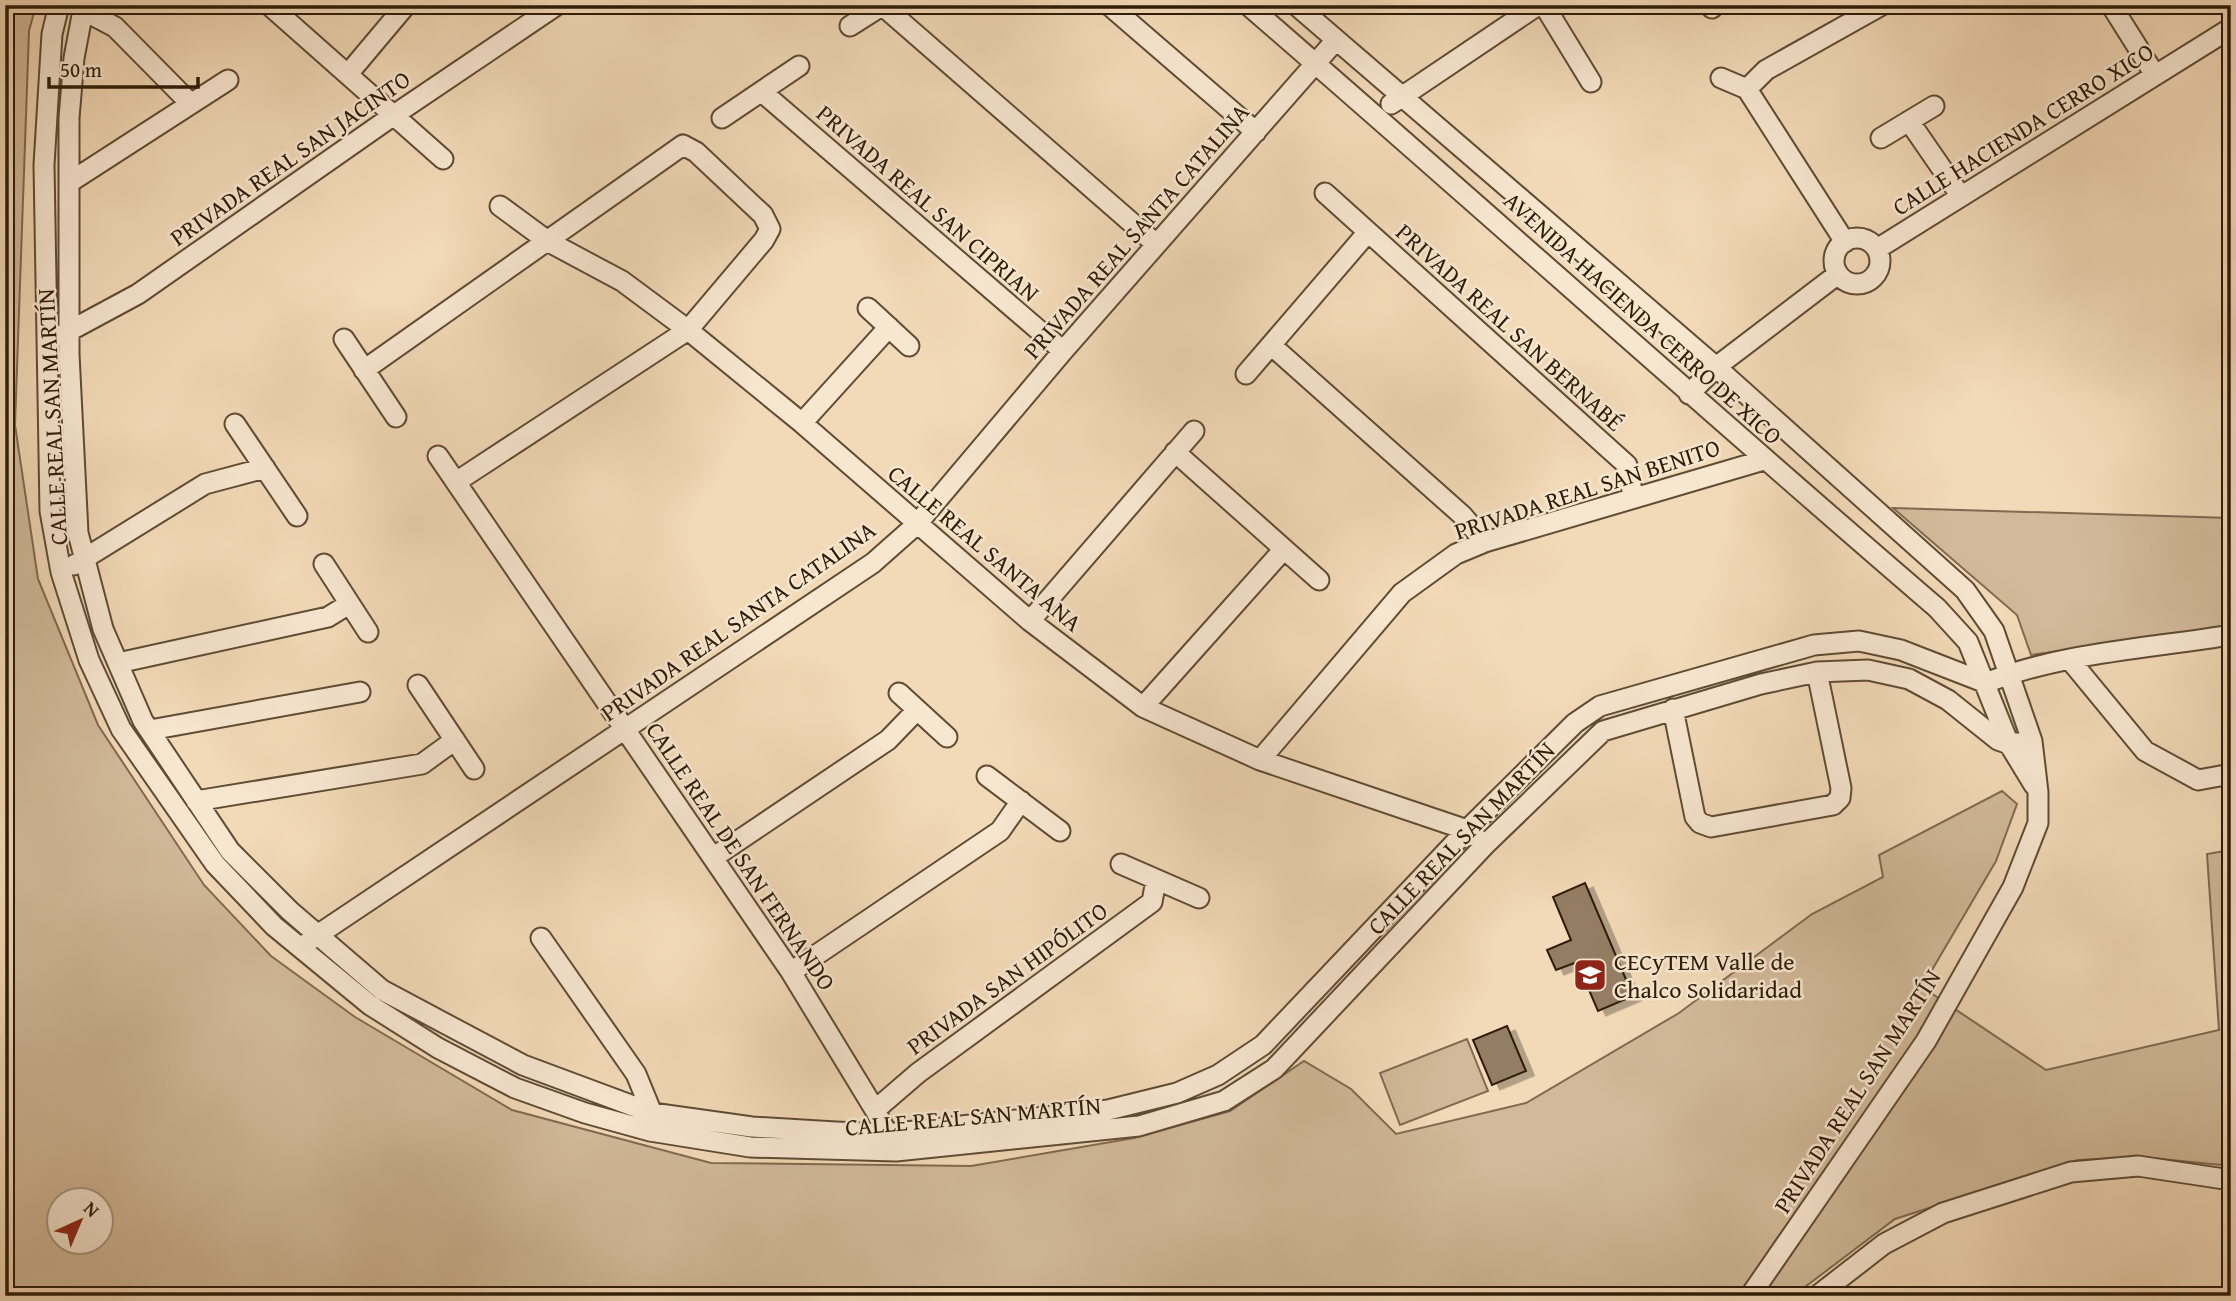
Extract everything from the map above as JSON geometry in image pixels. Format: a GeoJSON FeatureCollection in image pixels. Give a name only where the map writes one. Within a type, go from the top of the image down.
{"type":"FeatureCollection","features":[{"type":"Feature","properties":{"kind":"street","name":"CALLE REAL SAN MARTÍN"},"geometry":{"type":"LineString","coordinates":[[59,5],[52,34],[44,165],[50,511],[61,572],[89,660],[121,729],[215,864],[298,949],[370,1005],[438,1048],[515,1088],[585,1113],[650,1131],[750,1147],[896,1151],[1139,1126],[1224,1101],[1274,1069],[1485,845],[1603,731],[1673,709],[1817,672],[1868,670],[1909,680],[1948,700],[1998,740],[2009,744]]}},
{"type":"Feature","properties":{"kind":"street"},"geometry":{"type":"LineString","coordinates":[[269,5],[443,159]]}},
{"type":"Feature","properties":{"kind":"street"},"geometry":{"type":"LineString","coordinates":[[348,74],[407,5]]}},
{"type":"Feature","properties":{"kind":"street","name":"PRIVADA REAL SAN JACINTO"},"geometry":{"type":"LineString","coordinates":[[46,342],[138,294],[557,5]]}},
{"type":"Feature","properties":{"kind":"street"},"geometry":{"type":"LineString","coordinates":[[850,26],[883,5],[1156,244]]}},
{"type":"Feature","properties":{"kind":"street"},"geometry":{"type":"LineString","coordinates":[[1109,5],[1256,132]]}},
{"type":"Feature","properties":{"kind":"street","name":"AVENIDA HACIENDA CERRO DE XICO"},"geometry":{"type":"LineString","coordinates":[[1248,5],[1379,116],[1689,394],[1937,608],[1968,642],[1986,682]]}},
{"type":"Feature","properties":{"kind":"street","name":"AVENIDA HACIENDA CERRO DE XICO"},"geometry":{"type":"LineString","coordinates":[[1296,5],[1716,367],[1965,590],[1994,631],[2010,673]]}},
{"type":"Feature","properties":{"kind":"street"},"geometry":{"type":"LineString","coordinates":[[1379,116],[1399,96],[1538,5]]}},
{"type":"Feature","properties":{"kind":"street"},"geometry":{"type":"LineString","coordinates":[[1544,5],[1591,82]]}},
{"type":"Feature","properties":{"kind":"street"},"geometry":{"type":"LineString","coordinates":[[1747,89],[1766,70],[1882,5]]}},
{"type":"Feature","properties":{"kind":"street"},"geometry":{"type":"LineString","coordinates":[[2111,5],[2155,75]]}},
{"type":"Feature","properties":{"kind":"street","name":"CALLE REAL SAN MARTÍN"},"geometry":{"type":"LineString","coordinates":[[83,8],[74,58],[70,106],[69,332],[78,533],[103,629],[150,730],[230,851],[290,911],[382,990],[450,1030],[523,1066],[652,1113],[752,1127],[887,1134],[1108,1110],[1177,1093],[1218,1075],[1264,1045],[1467,830],[1575,723],[1600,706],[1814,645],[1859,641],[1901,650],[1986,682]]}},
{"type":"Feature","properties":{"kind":"street"},"geometry":{"type":"LineString","coordinates":[[83,8],[115,27],[191,104]]}},
{"type":"Feature","properties":{"kind":"street","name":"CALLE HACIENDA CERRO XICO"},"geometry":{"type":"LineString","coordinates":[[1877,249],[1959,195],[2231,28]]}},
{"type":"Feature","properties":{"kind":"street","name":"PRIVADA REAL SANTA CATALINA"},"geometry":{"type":"LineString","coordinates":[[298,949],[873,563],[917,524],[1063,351],[1336,40]]}},
{"type":"Feature","properties":{"kind":"street"},"geometry":{"type":"LineString","coordinates":[[722,118],[799,66]]}},
{"type":"Feature","properties":{"kind":"street"},"geometry":{"type":"LineString","coordinates":[[1721,78],[1747,89],[1845,242]]}},
{"type":"Feature","properties":{"kind":"street"},"geometry":{"type":"LineString","coordinates":[[70,183],[228,80]]}},
{"type":"Feature","properties":{"kind":"street","name":"PRIVADA REAL SAN CIPRIAN"},"geometry":{"type":"LineString","coordinates":[[762,92],[1063,351]]}},
{"type":"Feature","properties":{"kind":"street"},"geometry":{"type":"LineString","coordinates":[[1881,138],[1934,106]]}},
{"type":"Feature","properties":{"kind":"street"},"geometry":{"type":"LineString","coordinates":[[1909,121],[1959,195]]}},
{"type":"Feature","properties":{"kind":"street"},"geometry":{"type":"LineString","coordinates":[[364,370],[549,242],[666,154],[684,145],[696,152],[763,215],[769,229],[764,240],[688,330],[456,482]]}},
{"type":"Feature","properties":{"kind":"street","name":"PRIVADA REAL SAN BERNABÉ"},"geometry":{"type":"LineString","coordinates":[[1325,193],[1627,465],[1633,496]]}},
{"type":"Feature","properties":{"kind":"street","name":"CALLE REAL SANTA ANA"},"geometry":{"type":"LineString","coordinates":[[500,206],[549,242],[622,281],[688,330],[803,424],[1031,621],[1143,707],[1260,760],[1467,830],[1485,845]]}},
{"type":"Feature","properties":{"kind":"street","name":"PRIVADA REAL SAN BERNABÉ"},"geometry":{"type":"LineString","coordinates":[[1246,374],[1368,232]]}},
{"type":"Feature","properties":{"kind":"street"},"geometry":{"type":"LineString","coordinates":[[1862,239],[1877,249],[1880,266],[1870,281],[1852,284],[1838,274],[1835,256],[1845,242],[1862,239]]}},
{"type":"Feature","properties":{"kind":"street"},"geometry":{"type":"LineString","coordinates":[[1689,394],[1716,367],[1838,274]]}},
{"type":"Feature","properties":{"kind":"street"},"geometry":{"type":"LineString","coordinates":[[868,308],[909,346]]}},
{"type":"Feature","properties":{"kind":"street"},"geometry":{"type":"LineString","coordinates":[[803,424],[889,327]]}},
{"type":"Feature","properties":{"kind":"street"},"geometry":{"type":"LineString","coordinates":[[344,339],[396,417]]}},
{"type":"Feature","properties":{"kind":"street"},"geometry":{"type":"LineString","coordinates":[[1271,345],[1462,515],[1485,542]]}},
{"type":"Feature","properties":{"kind":"street"},"geometry":{"type":"LineString","coordinates":[[235,424],[297,516]]}},
{"type":"Feature","properties":{"kind":"street"},"geometry":{"type":"LineString","coordinates":[[1031,621],[1194,431]]}},
{"type":"Feature","properties":{"kind":"street"},"geometry":{"type":"LineString","coordinates":[[1175,452],[1320,580]]}},
{"type":"Feature","properties":{"kind":"street","name":"CALLE REAL DE SAN FERNANDO"},"geometry":{"type":"LineString","coordinates":[[438,456],[791,972],[876,1110],[896,1151]]}},
{"type":"Feature","properties":{"kind":"street","name":"PRIVADA REAL SAN BENITO"},"geometry":{"type":"LineString","coordinates":[[1260,760],[1402,593],[1456,554],[1485,542],[1633,496],[1764,460]]}},
{"type":"Feature","properties":{"kind":"street"},"geometry":{"type":"LineString","coordinates":[[61,572],[205,484],[265,468]]}},
{"type":"Feature","properties":{"kind":"street"},"geometry":{"type":"LineString","coordinates":[[1143,707],[1284,549]]}},
{"type":"Feature","properties":{"kind":"street"},"geometry":{"type":"LineString","coordinates":[[324,564],[368,632]]}},
{"type":"Feature","properties":{"kind":"street"},"geometry":{"type":"LineString","coordinates":[[118,663],[328,617],[349,604]]}},
{"type":"Feature","properties":{"kind":"street"},"geometry":{"type":"LineString","coordinates":[[2038,792],[2009,744],[1986,682],[2010,673],[2070,660],[2231,635]]}},
{"type":"Feature","properties":{"kind":"street"},"geometry":{"type":"LineString","coordinates":[[2070,660],[2145,751],[2198,779],[2231,774]]}},
{"type":"Feature","properties":{"kind":"street"},"geometry":{"type":"LineString","coordinates":[[1673,709],[1695,817],[1700,823],[1711,827],[1833,805],[1840,798],[1817,672]]}},
{"type":"Feature","properties":{"kind":"street","name":"PRIVADA REAL SAN MARTÍN"},"geometry":{"type":"LineString","coordinates":[[1753,1295],[1926,1041],[2013,887],[2038,823],[2038,792],[2032,741],[2010,673]]}},
{"type":"Feature","properties":{"kind":"street"},"geometry":{"type":"LineString","coordinates":[[418,685],[474,769]]}},
{"type":"Feature","properties":{"kind":"street"},"geometry":{"type":"LineString","coordinates":[[150,730],[360,692]]}},
{"type":"Feature","properties":{"kind":"street"},"geometry":{"type":"LineString","coordinates":[[900,693],[947,737]]}},
{"type":"Feature","properties":{"kind":"street"},"geometry":{"type":"LineString","coordinates":[[714,857],[888,740],[917,710]]}},
{"type":"Feature","properties":{"kind":"street"},"geometry":{"type":"LineString","coordinates":[[196,801],[422,764],[455,740]]}},
{"type":"Feature","properties":{"kind":"street"},"geometry":{"type":"LineString","coordinates":[[2009,744],[2032,741]]}},
{"type":"Feature","properties":{"kind":"street"},"geometry":{"type":"LineString","coordinates":[[987,776],[1060,831]]}},
{"type":"Feature","properties":{"kind":"street"},"geometry":{"type":"LineString","coordinates":[[791,972],[1000,831],[1021,801]]}},
{"type":"Feature","properties":{"kind":"street"},"geometry":{"type":"LineString","coordinates":[[1121,864],[1199,898]]}},
{"type":"Feature","properties":{"kind":"street","name":"PRIVADA SAN HIPÓLITO"},"geometry":{"type":"LineString","coordinates":[[876,1110],[918,1073],[1152,902],[1156,880]]}},
{"type":"Feature","properties":{"kind":"street"},"geometry":{"type":"LineString","coordinates":[[541,938],[636,1074],[652,1113]]}},
{"type":"Feature","properties":{"kind":"street"},"geometry":{"type":"LineString","coordinates":[[1817,1296],[1884,1244],[1943,1213],[2071,1172],[2138,1167],[2231,1180]]}},
{"type":"Feature","properties":{"kind":"shaded area"},"geometry":{"type":"Polygon","coordinates":[[[5,5],[36,5],[29,31],[15,425],[38,579],[98,725],[204,885],[271,956],[355,1017],[512,1110],[711,1163],[971,1166],[1134,1138],[1230,1111],[1304,1061],[1351,1089],[1396,1134],[1526,1103],[1679,1013],[1812,914],[1883,877],[1879,855],[2002,791],[2017,804],[1996,861],[1922,987],[2046,1070],[2219,1030],[2207,854],[2231,850],[2231,1166],[2141,1157],[2078,1160],[1895,1219],[1793,1296],[5,1296],[5,5]]]}},
{"type":"Feature","properties":{"kind":"shaded area"},"geometry":{"type":"Polygon","coordinates":[[[1893,508],[2231,518],[2231,627],[2031,655],[2017,615],[1893,508]]]}},
{"type":"Feature","properties":{"kind":"shaded area"},"geometry":{"type":"Polygon","coordinates":[[[1467,1039],[1488,1091],[1400,1125],[1380,1073],[1467,1039]]]}},
{"type":"Feature","properties":{"kind":"building"},"geometry":{"type":"Polygon","coordinates":[[[1585,883],[1633,996],[1598,1011],[1577,962],[1556,970],[1547,950],[1571,940],[1553,897],[1585,883]]]}},
{"type":"Feature","properties":{"kind":"building"},"geometry":{"type":"Polygon","coordinates":[[[1507,1026],[1526,1071],[1492,1085],[1473,1040],[1507,1026]]]}},
{"type":"Feature","properties":{"kind":"place","name":"CECyTEM Valle de Chalco Solidaridad"},"geometry":{"type":"Point","coordinates":[1590,975]}}]}
